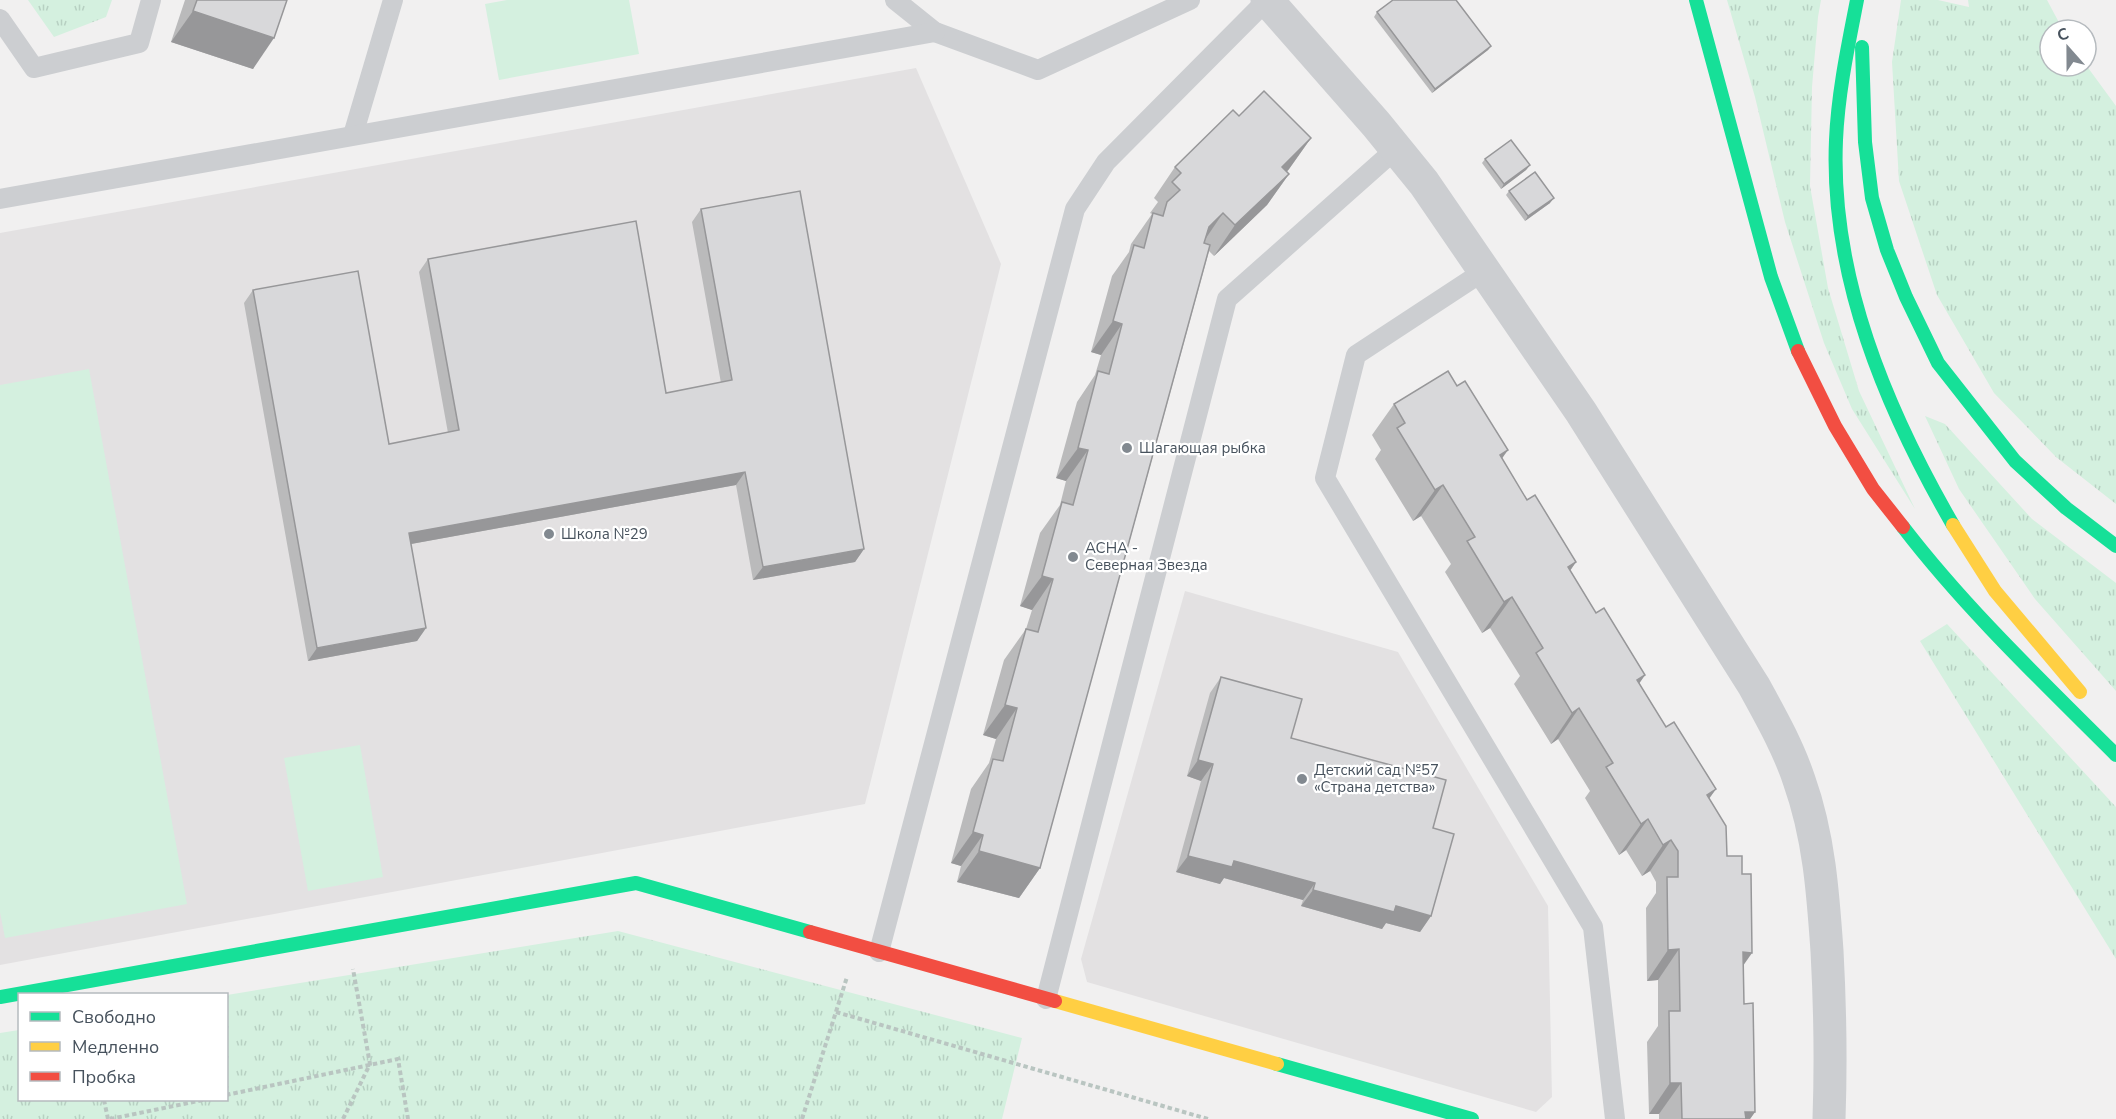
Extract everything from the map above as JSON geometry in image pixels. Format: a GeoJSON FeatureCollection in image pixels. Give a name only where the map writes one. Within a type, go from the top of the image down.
{"type":"FeatureCollection","features":[{"type":"Feature","properties":{"kind":"street"},"geometry":{"type":"LineString","coordinates":[[1267,0],[1397,148],[1424,183],[1581,412],[1754,686],[1779,733],[1799,780],[1813,829],[1823,886],[1829,987],[1829,1119]]}},
{"type":"Feature","properties":{"kind":"street"},"geometry":{"type":"LineString","coordinates":[[1696,0],[1771,277],[1801,359],[1835,426],[1873,489],[1922,552],[2021,660],[2116,755]]}},
{"type":"Feature","properties":{"kind":"street"},"geometry":{"type":"LineString","coordinates":[[1858,0],[1865,142],[1872,198],[1887,250],[1906,297],[1938,363],[2015,461],[2066,508],[2116,546]]}},
{"type":"Feature","properties":{"kind":"street"},"geometry":{"type":"LineString","coordinates":[[1858,0],[1840,91],[1836,162],[1841,222],[1850,279],[1870,350],[1892,408],[1920,466],[1959,535],[1995,592],[2086,700]]}},
{"type":"Feature","properties":{"kind":"street"},"geometry":{"type":"LineString","coordinates":[[22,993],[636,883],[1473,1119]]}},
{"type":"Feature","properties":{"kind":"street"},"geometry":{"type":"LineString","coordinates":[[0,997],[18,994]]}},
{"type":"Feature","properties":{"kind":"lane"},"geometry":{"type":"LineString","coordinates":[[0,19],[34,68],[139,44],[151,0]]}},
{"type":"Feature","properties":{"kind":"lane"},"geometry":{"type":"LineString","coordinates":[[353,135],[393,0]]}},
{"type":"Feature","properties":{"kind":"lane"},"geometry":{"type":"LineString","coordinates":[[895,0],[935,32],[1038,70],[1190,0]]}},
{"type":"Feature","properties":{"kind":"lane"},"geometry":{"type":"LineString","coordinates":[[879,952],[1075,209],[1106,162],[1267,0]]}},
{"type":"Feature","properties":{"kind":"lane"},"geometry":{"type":"LineString","coordinates":[[0,199],[935,32]]}},
{"type":"Feature","properties":{"kind":"lane"},"geometry":{"type":"LineString","coordinates":[[1046,999],[1227,299],[1397,148]]}},
{"type":"Feature","properties":{"kind":"lane"},"geometry":{"type":"LineString","coordinates":[[1484,271],[1356,355],[1324,478],[1593,927],[1615,1119]]}},
{"type":"Feature","properties":{"kind":"path"},"geometry":{"type":"LineString","coordinates":[[344,1119],[370,1064],[346,935]]}},
{"type":"Feature","properties":{"kind":"path"},"geometry":{"type":"LineString","coordinates":[[802,1119],[857,945]]}},
{"type":"Feature","properties":{"kind":"path"},"geometry":{"type":"LineString","coordinates":[[836,1012],[1208,1119]]}},
{"type":"Feature","properties":{"kind":"path"},"geometry":{"type":"LineString","coordinates":[[228,1095],[398,1059],[408,1119]]}},
{"type":"Feature","properties":{"kind":"path"},"geometry":{"type":"LineString","coordinates":[[104,1101],[109,1119],[198,1101]]}},
{"type":"Feature","properties":{"kind":"shaded area","name":"Школа №29"},"geometry":{"type":"Polygon","coordinates":[[[916,68],[1001,264],[865,804],[0,965],[0,233],[916,68]]]}},
{"type":"Feature","properties":{"kind":"shaded area","name":"Детский сад №57 «Страна детства»"},"geometry":{"type":"Polygon","coordinates":[[[1185,591],[1398,652],[1548,906],[1552,1097],[1536,1112],[1087,982],[1081,959],[1185,591]]]}},
{"type":"Feature","properties":{"kind":"green space"},"geometry":{"type":"Polygon","coordinates":[[[28,0],[112,0],[106,17],[54,37],[28,0]]]}},
{"type":"Feature","properties":{"kind":"green space"},"geometry":{"type":"Polygon","coordinates":[[[507,0],[629,0],[639,54],[499,80],[485,4],[507,0]]]}},
{"type":"Feature","properties":{"kind":"green space"},"geometry":{"type":"Polygon","coordinates":[[[1727,0],[1821,0],[1812,87],[1810,186],[1828,288],[1859,391],[1915,509],[1852,409],[1824,343],[1785,222],[1755,97],[1727,0]]]}},
{"type":"Feature","properties":{"kind":"green space"},"geometry":{"type":"Polygon","coordinates":[[[1901,0],[1938,0],[1969,7],[1968,0],[2047,0],[2057,18],[2038,18],[2038,78],[2096,78],[2116,106],[2116,504],[2056,457],[1994,393],[1937,295],[1899,181],[1892,62],[1901,0]]]}},
{"type":"Feature","properties":{"kind":"green space"},"geometry":{"type":"Polygon","coordinates":[[[89,369],[187,904],[5,938],[0,912],[0,385],[89,369]]]}},
{"type":"Feature","properties":{"kind":"green space"},"geometry":{"type":"Polygon","coordinates":[[[1925,416],[1945,424],[2032,519],[2116,583],[2116,691],[2035,599],[1959,489],[1925,416]]]}},
{"type":"Feature","properties":{"kind":"green space"},"geometry":{"type":"Polygon","coordinates":[[[1947,624],[2116,807],[2116,959],[1920,641],[1947,624]]]}},
{"type":"Feature","properties":{"kind":"green space"},"geometry":{"type":"Polygon","coordinates":[[[360,745],[383,877],[308,891],[284,758],[360,745]]]}},
{"type":"Feature","properties":{"kind":"green space"},"geometry":{"type":"Polygon","coordinates":[[[618,931],[1022,1038],[1002,1119],[0,1119],[0,1033],[18,1030],[18,1101],[228,1101],[228,995],[618,931]]]}},
{"type":"Feature","properties":{"kind":"building"},"geometry":{"type":"Polygon","coordinates":[[[197,0],[287,0],[274,38],[193,11],[197,0]]]}},
{"type":"Feature","properties":{"kind":"building"},"geometry":{"type":"Polygon","coordinates":[[[1393,0],[1456,0],[1491,46],[1435,89],[1377,12],[1393,0]]]}},
{"type":"Feature","properties":{"kind":"building"},"geometry":{"type":"Polygon","coordinates":[[[1264,91],[1311,138],[1282,167],[1289,174],[1235,225],[1223,213],[1209,227],[1204,243],[1210,245],[1040,868],[979,851],[983,835],[973,832],[993,759],[1003,761],[1017,708],[1005,705],[1026,629],[1038,632],[1053,579],[1042,576],[1062,502],[1073,505],[1088,450],[1078,448],[1098,371],[1109,374],[1122,324],[1113,321],[1134,245],[1144,248],[1153,213],[1163,216],[1167,202],[1180,190],[1172,182],[1181,173],[1175,167],[1233,110],[1239,116],[1264,91]]]}},
{"type":"Feature","properties":{"kind":"building"},"geometry":{"type":"Polygon","coordinates":[[[1511,140],[1530,165],[1504,184],[1485,159],[1511,140]]]}},
{"type":"Feature","properties":{"kind":"building"},"geometry":{"type":"Polygon","coordinates":[[[1535,172],[1554,198],[1528,216],[1509,191],[1535,172]]]}},
{"type":"Feature","properties":{"kind":"building"},"geometry":{"type":"Polygon","coordinates":[[[800,191],[864,549],[763,567],[745,472],[409,533],[426,628],[317,648],[253,290],[358,271],[389,444],[459,430],[428,259],[636,221],[666,393],[732,380],[701,209],[800,191]]]}},
{"type":"Feature","properties":{"kind":"building"},"geometry":{"type":"Polygon","coordinates":[[[1448,371],[1457,386],[1465,381],[1508,450],[1500,455],[1527,500],[1535,495],[1576,562],[1568,567],[1596,613],[1604,608],[1645,675],[1637,680],[1666,727],[1674,722],[1716,789],[1707,795],[1726,826],[1727,856],[1742,856],[1742,874],[1751,874],[1752,953],[1743,952],[1744,1004],[1753,1003],[1755,1112],[1745,1112],[1746,1119],[1682,1119],[1681,1083],[1670,1083],[1669,1011],[1680,1011],[1679,949],[1668,950],[1667,877],[1678,877],[1678,851],[1671,840],[1663,845],[1648,819],[1641,824],[1606,767],[1613,763],[1579,708],[1572,713],[1536,653],[1543,648],[1512,597],[1504,602],[1467,541],[1475,537],[1443,485],[1435,490],[1397,428],[1405,423],[1394,404],[1448,371]]]}},
{"type":"Feature","properties":{"kind":"building"},"geometry":{"type":"Polygon","coordinates":[[[1221,677],[1302,699],[1291,738],[1446,780],[1433,828],[1454,834],[1431,916],[1396,906],[1394,912],[1313,890],[1315,883],[1234,861],[1232,867],[1188,856],[1213,764],[1198,760],[1221,677]]]}},
{"type":"Feature","properties":{"kind":"traffic: fast"},"geometry":{"type":"LineString","coordinates":[[1696,0],[1771,277],[1798,351]]}},
{"type":"Feature","properties":{"kind":"traffic: fast"},"geometry":{"type":"LineString","coordinates":[[1857,0],[1837,122],[1837,191],[1842,241],[1867,340],[1885,388],[1928,481],[1953,525]]}},
{"type":"Feature","properties":{"kind":"traffic: fast"},"geometry":{"type":"LineString","coordinates":[[1862,47],[1865,142],[1872,198],[1887,250],[1906,297],[1938,363],[2015,461],[2066,508],[2116,546]]}},
{"type":"Feature","properties":{"kind":"traffic: fast"},"geometry":{"type":"LineString","coordinates":[[1903,527],[1979,616],[2116,755]]}},
{"type":"Feature","properties":{"kind":"traffic: fast"},"geometry":{"type":"LineString","coordinates":[[22,993],[636,883],[810,932]]}},
{"type":"Feature","properties":{"kind":"traffic: fast"},"geometry":{"type":"LineString","coordinates":[[0,997],[18,994]]}},
{"type":"Feature","properties":{"kind":"traffic: fast"},"geometry":{"type":"LineString","coordinates":[[1277,1064],[1472,1119]]}},
{"type":"Feature","properties":{"kind":"traffic: slow"},"geometry":{"type":"LineString","coordinates":[[1953,525],[1995,591],[2080,692]]}},
{"type":"Feature","properties":{"kind":"traffic: slow"},"geometry":{"type":"LineString","coordinates":[[1055,1001],[1277,1064]]}},
{"type":"Feature","properties":{"kind":"traffic: jam"},"geometry":{"type":"LineString","coordinates":[[1798,351],[1835,426],[1873,489],[1903,527]]}},
{"type":"Feature","properties":{"kind":"traffic: jam"},"geometry":{"type":"LineString","coordinates":[[810,932],[1055,1001]]}},
{"type":"Feature","properties":{"kind":"place","name":"Шагающая рыбка"},"geometry":{"type":"Point","coordinates":[1127,448]}},
{"type":"Feature","properties":{"kind":"place","name":"Школа №29"},"geometry":{"type":"Point","coordinates":[549,534]}},
{"type":"Feature","properties":{"kind":"place","name":"АСНА - Северная Звезда"},"geometry":{"type":"Point","coordinates":[1073,557]}},
{"type":"Feature","properties":{"kind":"place","name":"Детский сад №57 «Страна детства»"},"geometry":{"type":"Point","coordinates":[1302,779]}}]}
